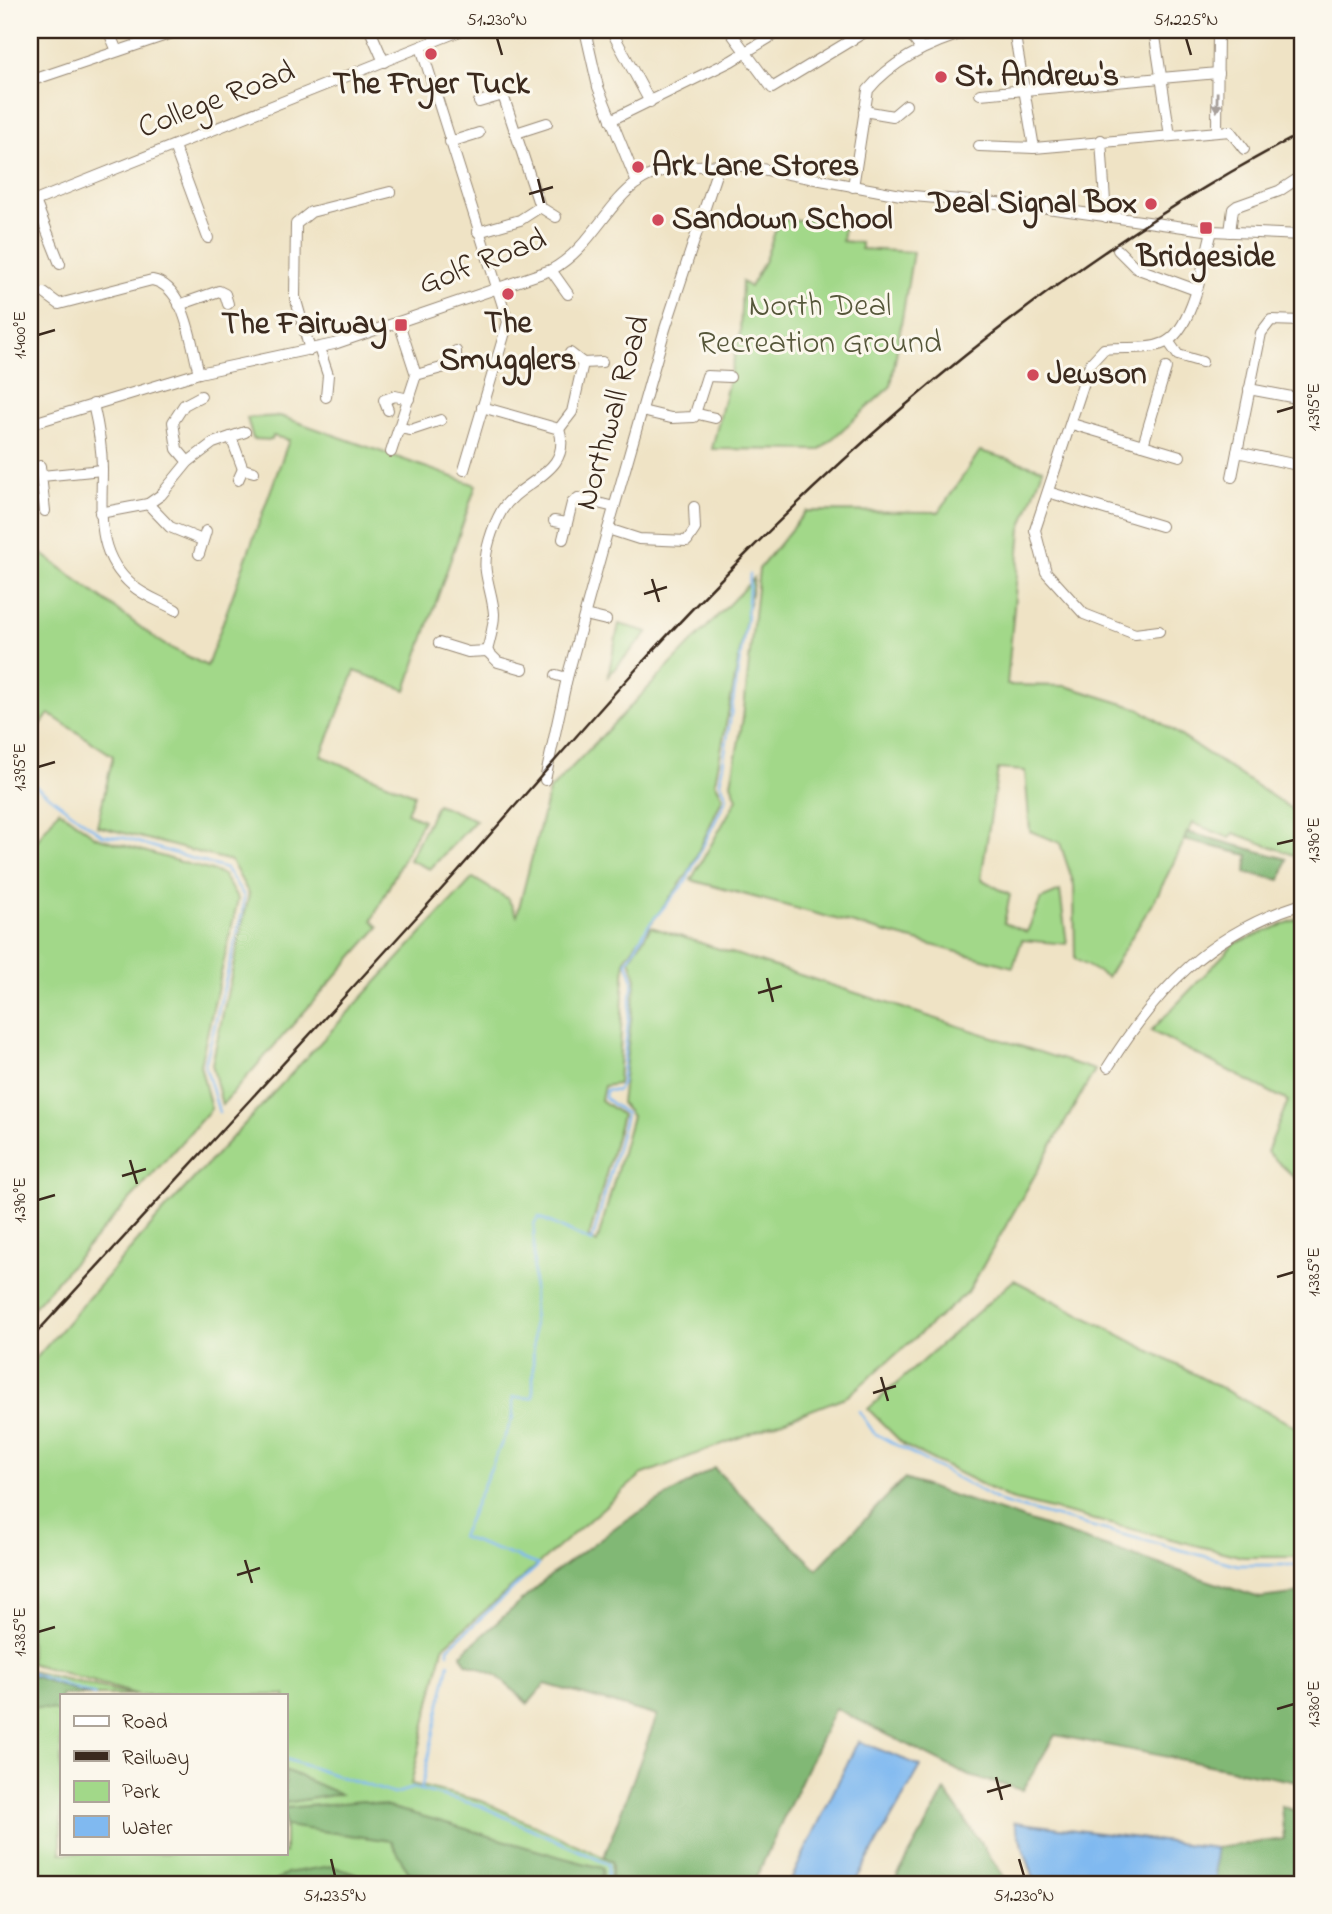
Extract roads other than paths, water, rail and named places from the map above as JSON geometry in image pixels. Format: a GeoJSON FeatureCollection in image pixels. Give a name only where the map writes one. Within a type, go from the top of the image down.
{"type":"FeatureCollection","features":[{"type":"Feature","properties":{"kind":"street"},"geometry":{"type":"LineString","coordinates":[[108,30],[117,51]]}},
{"type":"Feature","properties":{"kind":"street"},"geometry":{"type":"LineString","coordinates":[[30,81],[167,32],[181,30]]}},
{"type":"Feature","properties":{"kind":"street"},"geometry":{"type":"LineString","coordinates":[[370,30],[384,62]]}},
{"type":"Feature","properties":{"kind":"street"},"geometry":{"type":"LineString","coordinates":[[584,30],[598,88],[637,183],[664,172],[719,165],[770,170],[901,195],[1033,206],[1212,231],[1302,235]]}},
{"type":"Feature","properties":{"kind":"street"},"geometry":{"type":"LineString","coordinates":[[611,30],[650,102]]}},
{"type":"Feature","properties":{"kind":"street"},"geometry":{"type":"LineString","coordinates":[[729,30],[768,86],[777,88],[868,30]]}},
{"type":"Feature","properties":{"kind":"street"},"geometry":{"type":"LineString","coordinates":[[611,120],[744,53],[782,30]]}},
{"type":"Feature","properties":{"kind":"street"},"geometry":{"type":"LineString","coordinates":[[907,30],[922,49]]}},
{"type":"Feature","properties":{"kind":"street"},"geometry":{"type":"LineString","coordinates":[[853,187],[868,90],[878,78],[922,49],[974,30]]}},
{"type":"Feature","properties":{"kind":"street"},"geometry":{"type":"LineString","coordinates":[[1014,30],[1034,148]]}},
{"type":"Feature","properties":{"kind":"street"},"geometry":{"type":"LineString","coordinates":[[1154,30],[1170,136]]}},
{"type":"Feature","properties":{"kind":"street"},"geometry":{"type":"LineString","coordinates":[[1217,131],[1218,30]]}},
{"type":"Feature","properties":{"kind":"street","name":"College Road"},"geometry":{"type":"LineString","coordinates":[[33,202],[456,31]]}},
{"type":"Feature","properties":{"kind":"street"},"geometry":{"type":"LineString","coordinates":[[421,47],[508,322],[464,470]]}},
{"type":"Feature","properties":{"kind":"street"},"geometry":{"type":"LineString","coordinates":[[980,94],[1218,73]]}},
{"type":"Feature","properties":{"kind":"street"},"geometry":{"type":"LineString","coordinates":[[480,102],[503,95],[540,207],[556,217]]}},
{"type":"Feature","properties":{"kind":"street"},"geometry":{"type":"LineString","coordinates":[[864,111],[893,116],[909,102]]}},
{"type":"Feature","properties":{"kind":"street"},"geometry":{"type":"LineString","coordinates":[[516,133],[547,123]]}},
{"type":"Feature","properties":{"kind":"street"},"geometry":{"type":"LineString","coordinates":[[979,146],[1034,148],[1101,140],[1230,131],[1244,149]]}},
{"type":"Feature","properties":{"kind":"street"},"geometry":{"type":"LineString","coordinates":[[450,142],[479,133]]}},
{"type":"Feature","properties":{"kind":"street"},"geometry":{"type":"LineString","coordinates":[[1101,140],[1106,217]]}},
{"type":"Feature","properties":{"kind":"street"},"geometry":{"type":"LineString","coordinates":[[174,146],[208,238]]}},
{"type":"Feature","properties":{"kind":"street","name":"Northwall Road"},"geometry":{"type":"LineString","coordinates":[[545,780],[567,678],[607,529],[665,329],[719,165]]}},
{"type":"Feature","properties":{"kind":"street"},"geometry":{"type":"LineString","coordinates":[[1230,232],[1233,209],[1279,191],[1302,176]]}},
{"type":"Feature","properties":{"kind":"street","name":"Golf Road"},"geometry":{"type":"LineString","coordinates":[[30,424],[199,373],[314,349],[399,323],[551,270],[576,252],[637,183]]}},
{"type":"Feature","properties":{"kind":"street"},"geometry":{"type":"LineString","coordinates":[[326,397],[328,376],[314,349],[295,297],[296,224],[311,212],[390,192]]}},
{"type":"Feature","properties":{"kind":"street"},"geometry":{"type":"LineString","coordinates":[[33,202],[60,264]]}},
{"type":"Feature","properties":{"kind":"street"},"geometry":{"type":"LineString","coordinates":[[478,232],[525,217],[540,207]]}},
{"type":"Feature","properties":{"kind":"street"},"geometry":{"type":"LineString","coordinates":[[1158,631],[1135,634],[1084,614],[1046,572],[1035,530],[1090,364],[1104,349],[1144,348],[1168,341],[1185,320],[1212,231]]}},
{"type":"Feature","properties":{"kind":"street"},"geometry":{"type":"LineString","coordinates":[[1118,250],[1136,268],[1196,290]]}},
{"type":"Feature","properties":{"kind":"street"},"geometry":{"type":"LineString","coordinates":[[551,270],[568,294]]}},
{"type":"Feature","properties":{"kind":"street"},"geometry":{"type":"LineString","coordinates":[[44,293],[59,304],[113,293],[141,283],[163,282],[171,288],[179,305],[199,373]]}},
{"type":"Feature","properties":{"kind":"street"},"geometry":{"type":"LineString","coordinates":[[179,305],[219,291],[225,295],[228,304]]}},
{"type":"Feature","properties":{"kind":"street"},"geometry":{"type":"LineString","coordinates":[[1232,477],[1261,333],[1266,324],[1278,318],[1302,321]]}},
{"type":"Feature","properties":{"kind":"street"},"geometry":{"type":"LineString","coordinates":[[391,452],[416,375],[399,323]]}},
{"type":"Feature","properties":{"kind":"street"},"geometry":{"type":"LineString","coordinates":[[1168,341],[1178,355],[1202,362]]}},
{"type":"Feature","properties":{"kind":"street"},"geometry":{"type":"LineString","coordinates":[[416,375],[456,364],[456,351]]}},
{"type":"Feature","properties":{"kind":"street"},"geometry":{"type":"LineString","coordinates":[[570,354],[583,363],[602,362]]}},
{"type":"Feature","properties":{"kind":"street"},"geometry":{"type":"LineString","coordinates":[[487,651],[494,628],[494,611],[481,574],[486,551],[502,511],[512,498],[547,474],[556,463],[562,449],[559,429],[572,412],[583,363]]}},
{"type":"Feature","properties":{"kind":"street"},"geometry":{"type":"LineString","coordinates":[[1143,445],[1166,368]]}},
{"type":"Feature","properties":{"kind":"street"},"geometry":{"type":"LineString","coordinates":[[698,414],[707,376],[730,377]]}},
{"type":"Feature","properties":{"kind":"street"},"geometry":{"type":"LineString","coordinates":[[1249,389],[1300,398],[1300,387]]}},
{"type":"Feature","properties":{"kind":"street"},"geometry":{"type":"LineString","coordinates":[[188,462],[177,449],[173,422],[177,412],[193,405],[201,396]]}},
{"type":"Feature","properties":{"kind":"street"},"geometry":{"type":"LineString","coordinates":[[388,410],[384,400],[395,397],[409,399]]}},
{"type":"Feature","properties":{"kind":"street"},"geometry":{"type":"LineString","coordinates":[[93,404],[102,470],[101,533],[118,570],[134,587],[176,610]]}},
{"type":"Feature","properties":{"kind":"street"},"geometry":{"type":"LineString","coordinates":[[482,407],[559,429]]}},
{"type":"Feature","properties":{"kind":"street"},"geometry":{"type":"LineString","coordinates":[[642,411],[671,418],[698,414],[715,418]]}},
{"type":"Feature","properties":{"kind":"street"},"geometry":{"type":"LineString","coordinates":[[399,428],[411,430],[441,420]]}},
{"type":"Feature","properties":{"kind":"street"},"geometry":{"type":"LineString","coordinates":[[1072,424],[1180,456]]}},
{"type":"Feature","properties":{"kind":"street"},"geometry":{"type":"LineString","coordinates":[[100,513],[148,504],[161,495],[188,462],[213,443],[245,432]]}},
{"type":"Feature","properties":{"kind":"street"},"geometry":{"type":"LineString","coordinates":[[231,437],[243,469],[238,480]]}},
{"type":"Feature","properties":{"kind":"street"},"geometry":{"type":"LineString","coordinates":[[1237,452],[1302,466]]}},
{"type":"Feature","properties":{"kind":"street"},"geometry":{"type":"LineString","coordinates":[[243,469],[254,472]]}},
{"type":"Feature","properties":{"kind":"street"},"geometry":{"type":"LineString","coordinates":[[45,511],[39,500],[41,471],[102,470]]}},
{"type":"Feature","properties":{"kind":"street"},"geometry":{"type":"LineString","coordinates":[[1048,492],[1161,526]]}},
{"type":"Feature","properties":{"kind":"street"},"geometry":{"type":"LineString","coordinates":[[563,539],[572,503],[578,498],[614,507]]}},
{"type":"Feature","properties":{"kind":"street"},"geometry":{"type":"LineString","coordinates":[[148,504],[170,527],[204,536],[199,554]]}},
{"type":"Feature","properties":{"kind":"street"},"geometry":{"type":"LineString","coordinates":[[607,529],[639,539],[687,541],[695,529],[694,507]]}},
{"type":"Feature","properties":{"kind":"street"},"geometry":{"type":"LineString","coordinates":[[554,521],[566,523]]}},
{"type":"Feature","properties":{"kind":"street"},"geometry":{"type":"LineString","coordinates":[[585,615],[606,620]]}},
{"type":"Feature","properties":{"kind":"street"},"geometry":{"type":"LineString","coordinates":[[444,649],[487,651],[498,662],[517,664]]}},
{"type":"Feature","properties":{"kind":"street"},"geometry":{"type":"LineString","coordinates":[[556,675],[567,678]]}},
{"type":"Feature","properties":{"kind":"street"},"geometry":{"type":"LineString","coordinates":[[1108,1067],[1146,1010],[1174,977],[1234,934],[1302,904]]}},
{"type":"Feature","properties":{"kind":"water"},"geometry":{"type":"Polygon","coordinates":[[[858,1741],[921,1766],[854,1884],[789,1884],[858,1741]]]}},
{"type":"Feature","properties":{"kind":"water"},"geometry":{"type":"Polygon","coordinates":[[[1014,1822],[1215,1848],[1216,1884],[1036,1884],[1014,1822]]]}},
{"type":"Feature","properties":{"kind":"waterway"},"geometry":{"type":"LineString","coordinates":[[448,1653],[448,1648],[539,1565],[461,1537],[513,1417],[513,1397],[533,1398],[534,1224],[539,1217],[592,1242],[626,1114],[605,1098],[606,1090],[617,1091],[621,1084],[633,980],[627,962],[648,926],[686,881],[727,797],[720,782],[747,616],[750,574]]}},
{"type":"Feature","properties":{"kind":"waterway"},"geometry":{"type":"LineString","coordinates":[[33,784],[102,835],[124,838],[226,869],[244,896],[205,1065],[219,1112]]}},
{"type":"Feature","properties":{"kind":"waterway"},"geometry":{"type":"LineString","coordinates":[[859,1411],[874,1433],[1003,1503],[1238,1565],[1302,1565]]}},
{"type":"Feature","properties":{"kind":"waterway"},"geometry":{"type":"LineString","coordinates":[[421,1790],[449,1664]]}},
{"type":"Feature","properties":{"kind":"waterway"},"geometry":{"type":"LineString","coordinates":[[30,1673],[92,1694]]}},
{"type":"Feature","properties":{"kind":"waterway"},"geometry":{"type":"LineString","coordinates":[[287,1760],[394,1794],[413,1788],[481,1806],[608,1864],[607,1884]]}},
{"type":"Feature","properties":{"kind":"railway"},"geometry":{"type":"LineString","coordinates":[[30,1340],[396,940],[669,634],[809,493],[873,433],[940,376],[1078,270],[1225,175],[1302,133]]}},
{"type":"Feature","properties":{"kind":"place","name":"The Fryer Tuck"},"geometry":{"type":"Point","coordinates":[431,54]}},
{"type":"Feature","properties":{"kind":"place","name":"St. Andrew's"},"geometry":{"type":"Point","coordinates":[941,77]}},
{"type":"Feature","properties":{"kind":"place","name":"Ark Lane Stores"},"geometry":{"type":"Point","coordinates":[638,167]}},
{"type":"Feature","properties":{"kind":"place","name":"Deal Signal Box"},"geometry":{"type":"Point","coordinates":[1151,204]}},
{"type":"Feature","properties":{"kind":"place","name":"Sandown School"},"geometry":{"type":"Point","coordinates":[658,220]}},
{"type":"Feature","properties":{"kind":"place","name":"Bridgeside"},"geometry":{"type":"Point","coordinates":[1206,228]}},
{"type":"Feature","properties":{"kind":"place","name":"The Smugglers"},"geometry":{"type":"Point","coordinates":[508,294]}},
{"type":"Feature","properties":{"kind":"place","name":"The Fairway"},"geometry":{"type":"Point","coordinates":[401,325]}},
{"type":"Feature","properties":{"kind":"place","name":"Jewson"},"geometry":{"type":"Point","coordinates":[1033,375]}},
{"type":"Feature","properties":{"kind":"park label","name":"North Deal Recreation Ground"},"geometry":{"type":"Point","coordinates":[820,326]}}]}
